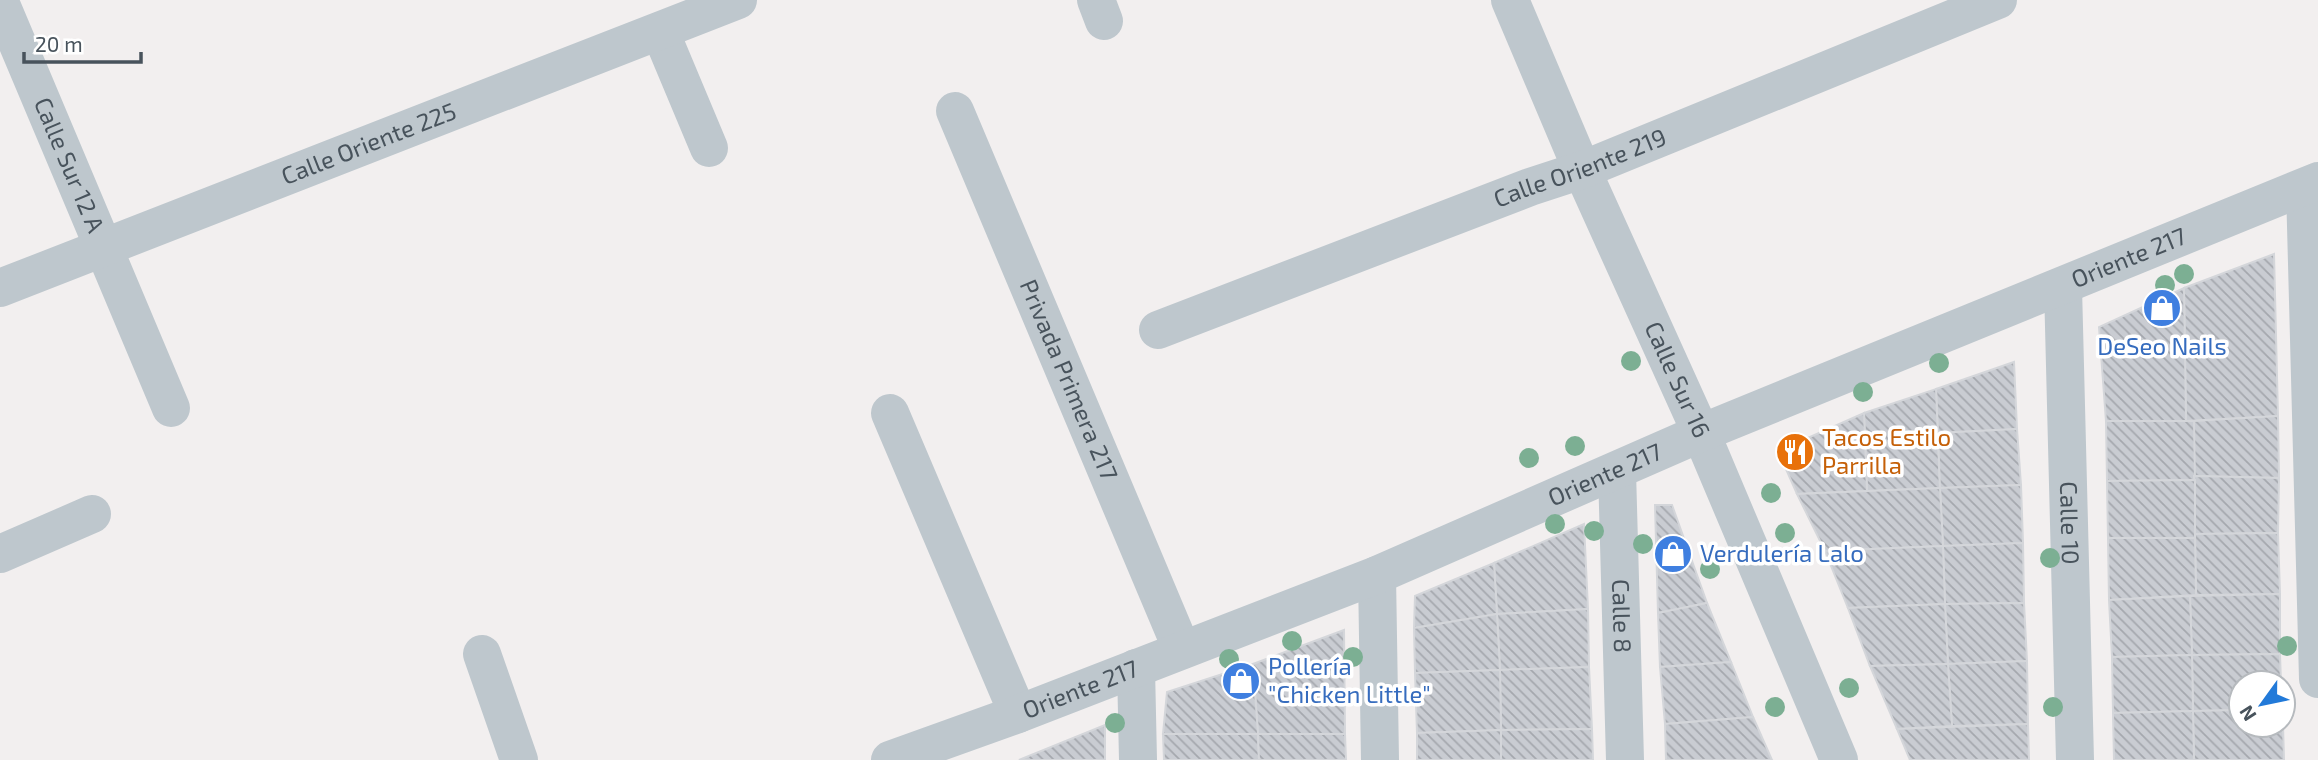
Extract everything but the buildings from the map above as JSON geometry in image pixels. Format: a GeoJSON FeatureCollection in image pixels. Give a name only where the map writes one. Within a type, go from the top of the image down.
{"type":"FeatureCollection","features":[{"type":"Feature","properties":{"kind":"street","name":"Calle Oriente 225"},"geometry":{"type":"LineString","coordinates":[[0,288],[738,0]]}},
{"type":"Feature","properties":{"kind":"street","name":"Calle Sur 16"},"geometry":{"type":"LineString","coordinates":[[1510,0],[1582,170],[1702,433],[1839,760]]}},
{"type":"Feature","properties":{"kind":"street","name":"Calle Oriente 219"},"geometry":{"type":"LineString","coordinates":[[1158,330],[1530,187],[1582,170],[1998,0]]}},
{"type":"Feature","properties":{"kind":"street","name":"Calle Sur 12 A"},"geometry":{"type":"LineString","coordinates":[[0,2],[171,408]]}},
{"type":"Feature","properties":{"kind":"street"},"geometry":{"type":"LineString","coordinates":[[660,31],[709,148]]}},
{"type":"Feature","properties":{"kind":"street","name":"Privada Primera 217"},"geometry":{"type":"LineString","coordinates":[[955,111],[1182,650]]}},
{"type":"Feature","properties":{"kind":"street"},"geometry":{"type":"LineString","coordinates":[[2311,184],[2318,679]]}},
{"type":"Feature","properties":{"kind":"street","name":"Oriente 217"},"geometry":{"type":"LineString","coordinates":[[890,760],[1018,715],[1377,575],[1702,433],[2311,184]]}},
{"type":"Feature","properties":{"kind":"street","name":"Calle 10"},"geometry":{"type":"LineString","coordinates":[[2063,286],[2075,760]]}},
{"type":"Feature","properties":{"kind":"street"},"geometry":{"type":"LineString","coordinates":[[890,413],[1018,715]]}},
{"type":"Feature","properties":{"kind":"street","name":"Calle 8"},"geometry":{"type":"LineString","coordinates":[[1617,471],[1625,760]]}},
{"type":"Feature","properties":{"kind":"street"},"geometry":{"type":"LineString","coordinates":[[0,554],[92,514]]}},
{"type":"Feature","properties":{"kind":"street"},"geometry":{"type":"LineString","coordinates":[[1377,575],[1380,760]]}},
{"type":"Feature","properties":{"kind":"street"},"geometry":{"type":"LineString","coordinates":[[482,654],[519,760]]}},
{"type":"Feature","properties":{"kind":"street"},"geometry":{"type":"LineString","coordinates":[[1136,668],[1138,760]]}},
{"type":"Feature","properties":{"kind":"place","name":"DeSeo Nails"},"geometry":{"type":"Point","coordinates":[2162,308]}},
{"type":"Feature","properties":{"kind":"place","name":"Tacos Estilo Parrilla"},"geometry":{"type":"Point","coordinates":[1795,452]}},
{"type":"Feature","properties":{"kind":"place","name":"Verdulería Lalo"},"geometry":{"type":"Point","coordinates":[1673,554]}},
{"type":"Feature","properties":{"kind":"place","name":"Pollería \"Chicken Little\""},"geometry":{"type":"Point","coordinates":[1241,681]}}]}
